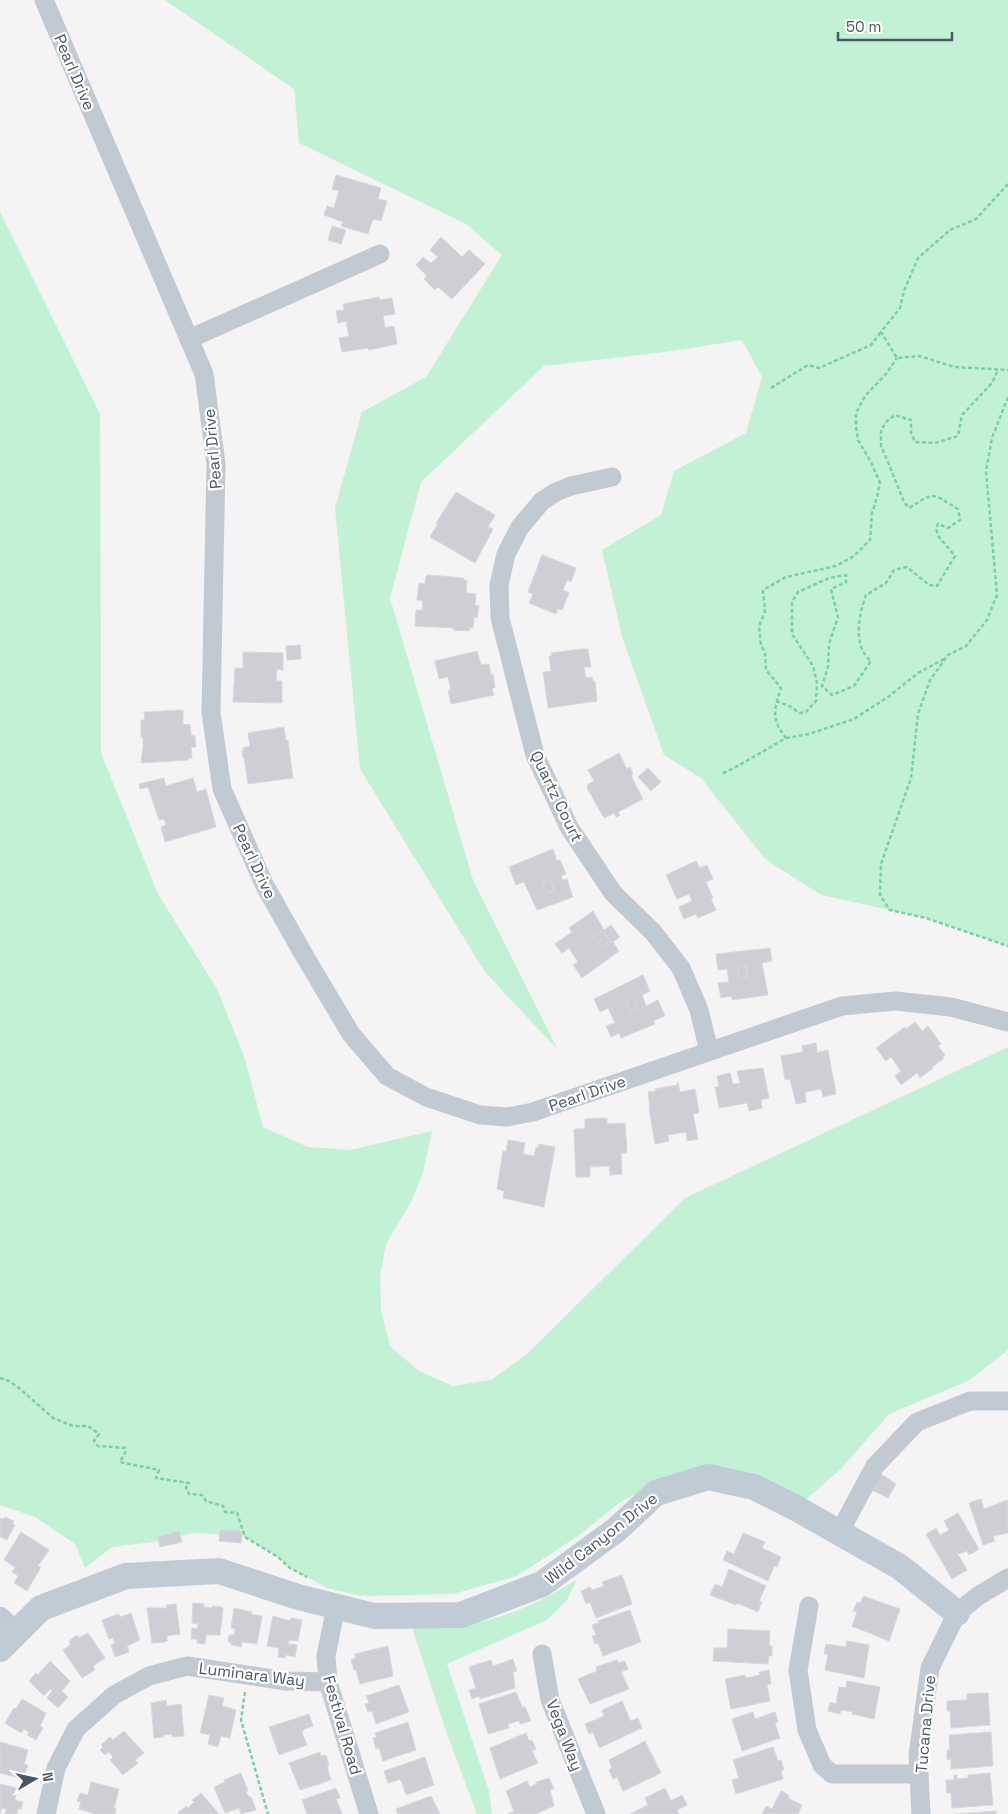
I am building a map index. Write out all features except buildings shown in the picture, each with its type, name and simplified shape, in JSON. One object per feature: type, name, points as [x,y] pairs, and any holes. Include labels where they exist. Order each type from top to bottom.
[{"type":"street","name":"Pearl Drive","points":[[44,0],[204,374],[216,464],[212,712],[222,789],[265,886],[304,955],[351,1034],[387,1076],[426,1097],[480,1115],[507,1116],[538,1110],[842,1006],[896,1002],[951,1007],[1008,1022]]},
{"type":"street","points":[[189,339],[380,254]]},
{"type":"street","name":"Quartz Court","points":[[612,477],[571,486],[556,492],[542,501],[520,527],[506,554],[499,584],[500,618],[535,755],[567,822],[613,893],[653,932],[681,968],[699,1010],[708,1051]]},
{"type":"street","points":[[839,1533],[875,1466],[917,1422],[970,1401],[1008,1401]]},
{"type":"street","name":"Wild Canyon Drive","points":[[6,1632],[41,1608],[126,1576],[219,1571],[298,1597],[374,1616],[461,1615],[542,1584],[616,1530],[656,1492],[708,1477],[754,1487],[839,1533],[900,1567],[957,1613]]},
{"type":"street","name":"Tucana Drive","points":[[921,1814],[918,1755],[930,1668],[957,1613],[978,1596],[1008,1578]]},
{"type":"street","name":"Festival Road","points":[[336,1606],[326,1656],[328,1682],[369,1814]]},
{"type":"street","points":[[810,1606],[798,1670],[807,1730],[822,1765],[832,1774],[919,1774]]},
{"type":"street","name":"Vega Way","points":[[542,1654],[550,1700],[596,1814]]},
{"type":"street","name":"Luminara Way","points":[[46,1814],[56,1768],[76,1729],[114,1695],[149,1676],[187,1666],[286,1681],[328,1682]]},
{"type":"path","points":[[771,388],[808,365],[819,368],[871,345],[900,308],[904,291],[918,258],[950,230],[976,219],[1008,184]]},
{"type":"path","points":[[881,332],[897,358]]},
{"type":"path","points":[[897,358],[920,356],[954,368],[1008,370]]},
{"type":"path","points":[[786,738],[776,726],[775,706],[780,688],[766,670],[765,653],[761,645],[759,626],[766,612],[764,590],[786,576],[836,566],[854,556],[870,540],[872,513],[880,483],[871,462],[858,440],[856,413],[865,396],[886,374],[897,358]]},
{"type":"path","points":[[776,701],[800,713],[806,712],[816,701],[817,683],[813,666],[792,634],[792,602],[798,592],[829,578],[846,575],[846,582],[831,589],[838,617],[829,644],[828,667],[822,686],[832,695],[854,686],[871,661],[866,657],[858,639],[862,607],[866,595],[886,583],[894,570],[907,567],[929,585],[937,586],[955,556],[938,537],[936,529],[938,524],[948,528],[960,520],[958,508],[936,496],[929,496],[909,508],[904,502],[881,446],[881,430],[887,421],[895,415],[911,420],[911,434],[915,442],[935,443],[958,436],[962,415],[992,383],[998,370]]},
{"type":"path","points":[[723,773],[786,738],[809,734],[854,719],[888,697],[918,673],[966,646],[987,620],[997,595],[986,471],[992,438],[1008,397]]},
{"type":"path","points":[[946,658],[930,680],[918,714],[910,778],[881,864],[880,895],[890,910],[926,918],[1008,946]]},
{"type":"path","points":[[0,1378],[9,1381],[19,1388],[53,1418],[73,1426],[88,1426],[100,1434],[94,1440],[98,1446],[125,1448],[126,1452],[120,1462],[159,1470],[156,1478],[189,1484],[186,1488],[189,1494],[202,1495],[206,1501],[223,1506],[225,1512],[237,1513],[245,1537],[278,1557],[290,1568],[312,1580]]},
{"type":"path","points":[[248,1675],[241,1720],[268,1814]]},
{"type":"green space","points":[[165,0],[1008,0],[1008,946],[926,918],[821,895],[765,859],[701,778],[664,755],[622,637],[602,550],[661,515],[674,471],[746,433],[762,377],[742,340],[665,352],[544,366],[421,482],[390,598],[473,880],[558,1050],[485,972],[360,769],[335,508],[362,412],[426,377],[502,255],[466,224],[299,143],[294,89]]},
{"type":"green space","points":[[0,212],[100,414],[101,753],[158,894],[217,989],[245,1059],[263,1127],[308,1147],[350,1150],[432,1131],[423,1173],[412,1200],[386,1244],[380,1277],[381,1310],[390,1346],[419,1371],[453,1386],[491,1380],[526,1355],[685,1198],[1008,1047],[1008,1350],[968,1381],[889,1414],[841,1469],[805,1500],[656,1483],[619,1503],[578,1536],[517,1576],[453,1594],[361,1596],[327,1588],[290,1568],[278,1557],[245,1537],[216,1534],[193,1533],[153,1542],[112,1547],[85,1568],[75,1544],[35,1517],[0,1505]]},
{"type":"green space","points":[[577,1579],[567,1600],[547,1620],[447,1664],[489,1791],[492,1814],[477,1814],[447,1734],[412,1628],[463,1624],[499,1617],[539,1601]]}]
